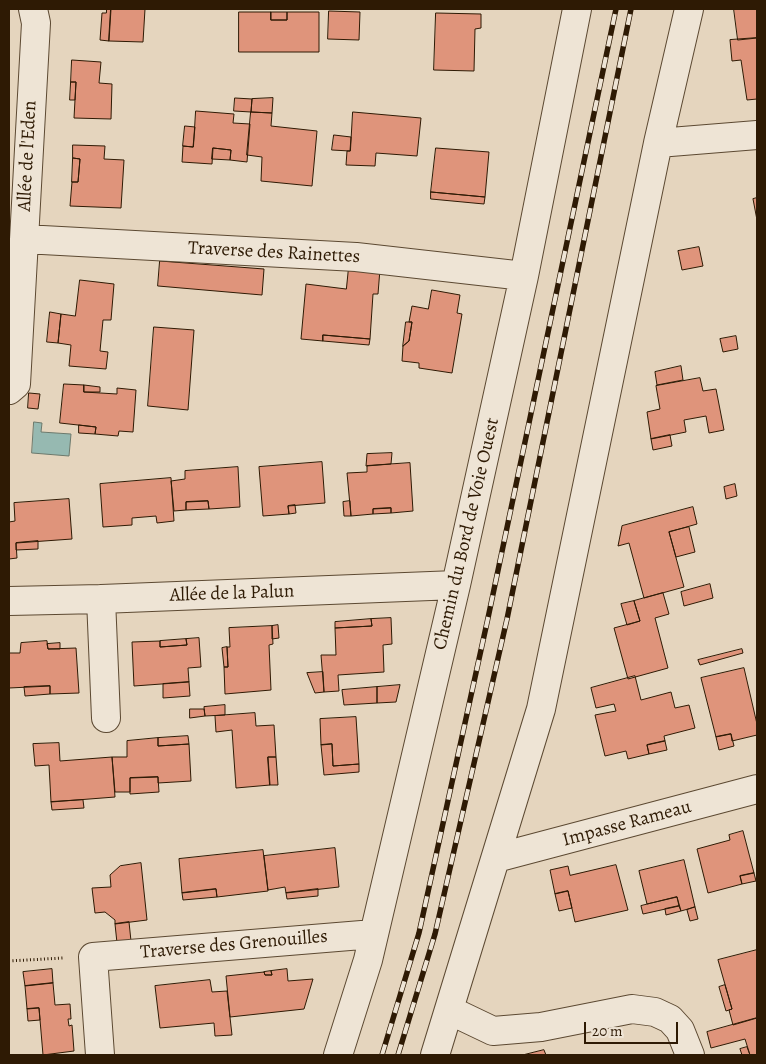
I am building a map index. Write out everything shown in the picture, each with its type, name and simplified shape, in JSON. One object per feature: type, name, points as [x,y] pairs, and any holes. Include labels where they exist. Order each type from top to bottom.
[{"type":"street","name":"Allée de l'Eden","points":[[9,390],[16,384],[36,23],[33,9]]},
{"type":"street","name":"Chemin du Bord de Voie Ouest","points":[[338,1055],[368,960],[456,585],[524,276],[577,9]]},
{"type":"street","points":[[435,1055],[541,709],[658,143],[689,9]]},
{"type":"street","points":[[658,143],[757,135]]},
{"type":"street","name":"Traverse des Rainettes","points":[[24,239],[356,257],[524,276]]},
{"type":"street","name":"Allée de la Palun","points":[[9,601],[456,585]]},
{"type":"street","points":[[101,599],[106,718]]},
{"type":"street","name":"Impasse Rameau","points":[[496,858],[757,789]]},
{"type":"street","name":"Traverse des Grenouilles","points":[[93,957],[374,934]]},
{"type":"street","points":[[93,957],[100,1055]]},
{"type":"street","points":[[449,1010],[493,1031],[541,1027],[632,1009],[655,1012],[670,1019],[680,1030],[690,1055]]},
{"type":"path","points":[[9,961],[93,957]]},
{"type":"water","points":[[34,422],[42,423],[41,432],[71,434],[69,456],[32,453]]},
{"type":"building","points":[[107,9],[111,9],[109,41],[100,40],[102,13],[106,13]]},
{"type":"building","points":[[111,9],[145,9],[143,42],[109,41]]},
{"type":"building","points":[[734,9],[757,9],[757,38],[738,40]]},
{"type":"building","points":[[329,11],[360,12],[359,40],[328,39]]},
{"type":"building","points":[[239,12],[271,12],[271,20],[287,20],[287,12],[319,12],[319,52],[239,52]]},
{"type":"building","points":[[271,12],[287,12],[287,20],[271,20]]},
{"type":"building","points":[[436,13],[481,14],[481,28],[475,29],[474,71],[434,70]]},
{"type":"building","points":[[757,38],[757,99],[747,100],[741,60],[732,61],[730,40]]},
{"type":"building","points":[[72,60],[101,62],[99,83],[112,84],[111,119],[74,118],[76,82],[71,82]]},
{"type":"building","points":[[71,82],[76,82],[75,100],[70,100]]},
{"type":"building","points":[[235,98],[252,99],[251,112],[234,111]]},
{"type":"building","points":[[273,98],[272,113],[251,112],[252,99]]},
{"type":"building","points":[[196,111],[234,114],[233,123],[250,124],[247,162],[230,160],[231,150],[213,148],[212,164],[182,162],[183,146],[193,147]]},
{"type":"building","points":[[251,112],[272,113],[271,126],[317,131],[312,186],[261,181],[262,157],[247,155]]},
{"type":"building","points":[[353,112],[421,118],[417,156],[376,153],[375,166],[346,165],[347,151],[350,151]]},
{"type":"building","points":[[185,126],[195,127],[193,147],[183,146]]},
{"type":"building","points":[[334,135],[351,137],[350,151],[332,150]]},
{"type":"building","points":[[73,145],[105,146],[104,159],[124,160],[121,208],[70,206],[72,182],[78,182],[80,159],[73,158]]},
{"type":"building","points":[[213,148],[231,150],[230,160],[212,159]]},
{"type":"building","points":[[436,148],[489,152],[485,197],[431,192]]},
{"type":"building","points":[[73,158],[80,159],[78,182],[72,182]]},
{"type":"building","points":[[431,192],[485,197],[484,204],[431,199]]},
{"type":"building","points":[[757,198],[757,220],[753,199]]},
{"type":"building","points":[[699,247],[703,266],[682,270],[678,251]]},
{"type":"building","points":[[160,261],[264,269],[262,295],[158,286]]},
{"type":"building","points":[[349,267],[380,269],[378,294],[373,294],[370,339],[323,335],[323,341],[301,339],[306,284],[346,289]]},
{"type":"building","points":[[80,280],[114,284],[111,320],[103,320],[100,351],[108,352],[106,369],[69,366],[71,345],[58,343],[61,314],[75,316]]},
{"type":"building","points":[[432,290],[460,295],[457,313],[462,314],[452,373],[419,368],[419,363],[402,361],[403,346],[409,341],[412,322],[409,322],[412,306],[428,309]]},
{"type":"building","points":[[50,312],[61,314],[58,343],[47,342]]},
{"type":"building","points":[[406,322],[412,322],[409,341],[403,346]]},
{"type":"building","points":[[154,327],[194,330],[188,410],[148,406]]},
{"type":"building","points":[[323,335],[370,339],[369,345],[323,341]]},
{"type":"building","points":[[736,336],[738,349],[723,352],[720,339]]},
{"type":"building","points":[[681,366],[683,380],[657,385],[655,372]]},
{"type":"building","points":[[700,378],[703,391],[716,389],[724,430],[709,433],[706,416],[684,420],[686,432],[651,439],[647,412],[660,409],[656,386]]},
{"type":"building","points":[[64,384],[84,385],[84,392],[117,394],[117,388],[136,390],[133,432],[119,431],[118,436],[95,434],[96,427],[60,423]]},
{"type":"building","points":[[84,385],[100,387],[100,392],[84,392]]},
{"type":"building","points":[[29,393],[40,394],[38,409],[28,408]]},
{"type":"building","points":[[79,425],[96,427],[95,434],[79,433]]},
{"type":"building","points":[[670,435],[672,446],[653,450],[651,439]]},
{"type":"building","points":[[392,453],[391,464],[366,466],[367,454]]},
{"type":"building","points":[[322,462],[325,503],[288,506],[289,514],[263,516],[259,467]]},
{"type":"building","points":[[410,463],[413,511],[391,513],[391,508],[373,509],[373,514],[351,516],[347,473],[367,472],[367,466]]},
{"type":"building","points":[[238,467],[240,507],[209,509],[208,501],[186,502],[186,510],[174,511],[171,481],[185,479],[185,471]]},
{"type":"building","points":[[171,478],[174,521],[157,523],[156,516],[132,518],[132,525],[103,527],[100,484]]},
{"type":"building","points":[[735,484],[737,496],[726,499],[724,487]]},
{"type":"building","points":[[69,499],[72,539],[16,543],[17,558],[9,559],[9,522],[15,521],[14,503]]},
{"type":"building","points":[[208,501],[209,509],[186,510],[186,502]]},
{"type":"building","points":[[350,501],[351,516],[344,516],[343,502]]},
{"type":"building","points":[[295,505],[296,513],[289,514],[288,506]]},
{"type":"building","points":[[693,507],[697,524],[669,532],[684,587],[644,598],[629,543],[618,546],[622,526]]},
{"type":"building","points":[[391,508],[391,513],[373,514],[373,509]]},
{"type":"building","points":[[689,527],[695,552],[676,557],[669,532]]},
{"type":"building","points":[[38,541],[38,549],[16,550],[16,543]]},
{"type":"building","points":[[710,584],[713,598],[684,606],[681,592]]},
{"type":"building","points":[[663,593],[669,614],[655,618],[668,668],[628,679],[614,628],[640,621],[634,601]]},
{"type":"building","points":[[634,601],[640,621],[627,625],[621,604]]},
{"type":"building","points":[[391,618],[392,644],[383,645],[384,672],[338,675],[339,691],[324,692],[321,655],[336,655],[335,628],[372,626],[371,619]]},
{"type":"building","points":[[371,619],[372,626],[335,628],[335,622]]},
{"type":"building","points":[[278,625],[279,638],[272,639],[272,626]]},
{"type":"building","points":[[272,626],[273,644],[269,645],[271,690],[225,694],[224,667],[228,667],[227,647],[230,647],[229,628]]},
{"type":"building","points":[[199,638],[201,667],[188,668],[189,682],[134,686],[132,642],[160,641],[160,647],[187,645],[186,639]]},
{"type":"building","points":[[186,639],[187,645],[160,647],[160,641]]},
{"type":"building","points":[[47,641],[48,649],[76,648],[79,693],[50,694],[50,686],[9,688],[9,653],[20,653],[21,643]]},
{"type":"building","points":[[60,643],[60,649],[48,649],[47,644]]},
{"type":"building","points":[[227,647],[228,667],[224,667],[222,648]]},
{"type":"building","points":[[742,649],[743,653],[700,665],[698,660]]},
{"type":"building","points":[[744,668],[757,724],[757,735],[732,741],[731,734],[716,737],[701,678]]},
{"type":"building","points":[[323,672],[324,692],[315,693],[307,673]]},
{"type":"building","points":[[635,676],[641,700],[671,692],[675,708],[689,705],[695,728],[664,736],[665,741],[647,745],[649,754],[628,759],[626,751],[605,756],[595,715],[616,711],[614,704],[596,708],[591,688]]},
{"type":"building","points":[[189,682],[190,696],[163,698],[163,684]]},
{"type":"building","points":[[400,685],[396,702],[377,703],[377,687]]},
{"type":"building","points":[[50,686],[50,694],[25,696],[24,687]]},
{"type":"building","points":[[377,687],[377,703],[344,705],[342,690]]},
{"type":"building","points":[[225,705],[225,715],[205,716],[204,707]]},
{"type":"building","points":[[190,709],[204,709],[205,716],[190,718]]},
{"type":"building","points":[[255,713],[256,726],[274,725],[276,757],[268,757],[270,785],[236,788],[232,730],[216,732],[215,716]]},
{"type":"building","points":[[356,717],[359,764],[333,766],[332,744],[321,745],[320,719]]},
{"type":"building","points":[[731,734],[734,746],[719,750],[716,737]]},
{"type":"building","points":[[188,736],[189,744],[158,746],[158,738]]},
{"type":"building","points":[[158,738],[158,746],[189,744],[191,781],[158,783],[158,777],[130,778],[130,792],[115,792],[112,757],[127,757],[127,741]]},
{"type":"building","points":[[665,741],[667,750],[649,754],[647,745]]},
{"type":"building","points":[[59,743],[60,761],[112,757],[115,797],[51,802],[49,765],[35,766],[33,744]]},
{"type":"building","points":[[332,744],[333,766],[359,764],[359,772],[324,775],[321,745]]},
{"type":"building","points":[[268,757],[276,757],[278,785],[270,785]]},
{"type":"building","points":[[158,777],[159,792],[130,794],[130,778]]},
{"type":"building","points":[[83,800],[84,808],[52,810],[51,802]]},
{"type":"building","points":[[743,831],[754,873],[740,876],[742,884],[708,893],[697,849],[730,840],[729,835]]},
{"type":"building","points":[[335,848],[339,887],[286,893],[285,887],[268,890],[264,856]]},
{"type":"building","points":[[263,850],[268,891],[217,897],[216,889],[182,893],[179,859]]},
{"type":"building","points":[[684,860],[695,907],[681,911],[677,897],[647,904],[639,871]]},
{"type":"building","points":[[141,863],[147,920],[115,924],[115,920],[105,912],[95,913],[92,888],[111,887],[110,875],[120,866]]},
{"type":"building","points":[[616,865],[628,910],[575,922],[568,891],[555,894],[550,870],[568,866],[570,875]]},
{"type":"building","points":[[754,873],[756,881],[742,884],[740,876]]},
{"type":"building","points":[[216,889],[217,897],[183,900],[182,893]]},
{"type":"building","points":[[318,889],[318,896],[287,899],[286,893]]},
{"type":"building","points":[[568,891],[572,908],[559,911],[555,894]]},
{"type":"building","points":[[677,897],[679,906],[643,914],[641,906]]},
{"type":"building","points":[[679,906],[681,911],[666,915],[665,909]]},
{"type":"building","points":[[695,907],[698,919],[690,921],[687,910]]},
{"type":"building","points":[[129,922],[131,941],[117,943],[115,924]]},
{"type":"building","points":[[757,950],[757,1018],[733,1025],[729,1010],[732,1009],[718,960]]},
{"type":"building","points":[[52,969],[53,983],[25,986],[23,972]]},
{"type":"building","points":[[287,969],[288,981],[313,979],[304,1009],[230,1017],[226,976],[264,972],[265,975],[272,975],[271,971]]},
{"type":"building","points":[[271,971],[272,975],[265,975],[264,972]]},
{"type":"building","points":[[210,980],[212,992],[227,991],[232,1035],[215,1036],[214,1023],[160,1028],[155,986]]},
{"type":"building","points":[[53,983],[55,1005],[70,1004],[71,1019],[68,1019],[69,1026],[72,1025],[74,1051],[43,1055],[39,1008],[27,1009],[25,986]]},
{"type":"building","points":[[725,985],[732,1009],[726,1011],[719,987]]},
{"type":"building","points":[[39,1008],[40,1020],[28,1021],[27,1009]]},
{"type":"building","points":[[757,1018],[757,1055],[750,1055],[745,1039],[711,1048],[707,1032]]},
{"type":"building","points":[[747,1047],[750,1055],[742,1055],[740,1049]]},
{"type":"building","points":[[544,1050],[546,1055],[523,1055]]},
{"type":"railway","points":[[382,1055],[419,933],[488,618],[616,9]]},
{"type":"railway","points":[[398,1055],[435,934],[507,619],[631,9]]}]
